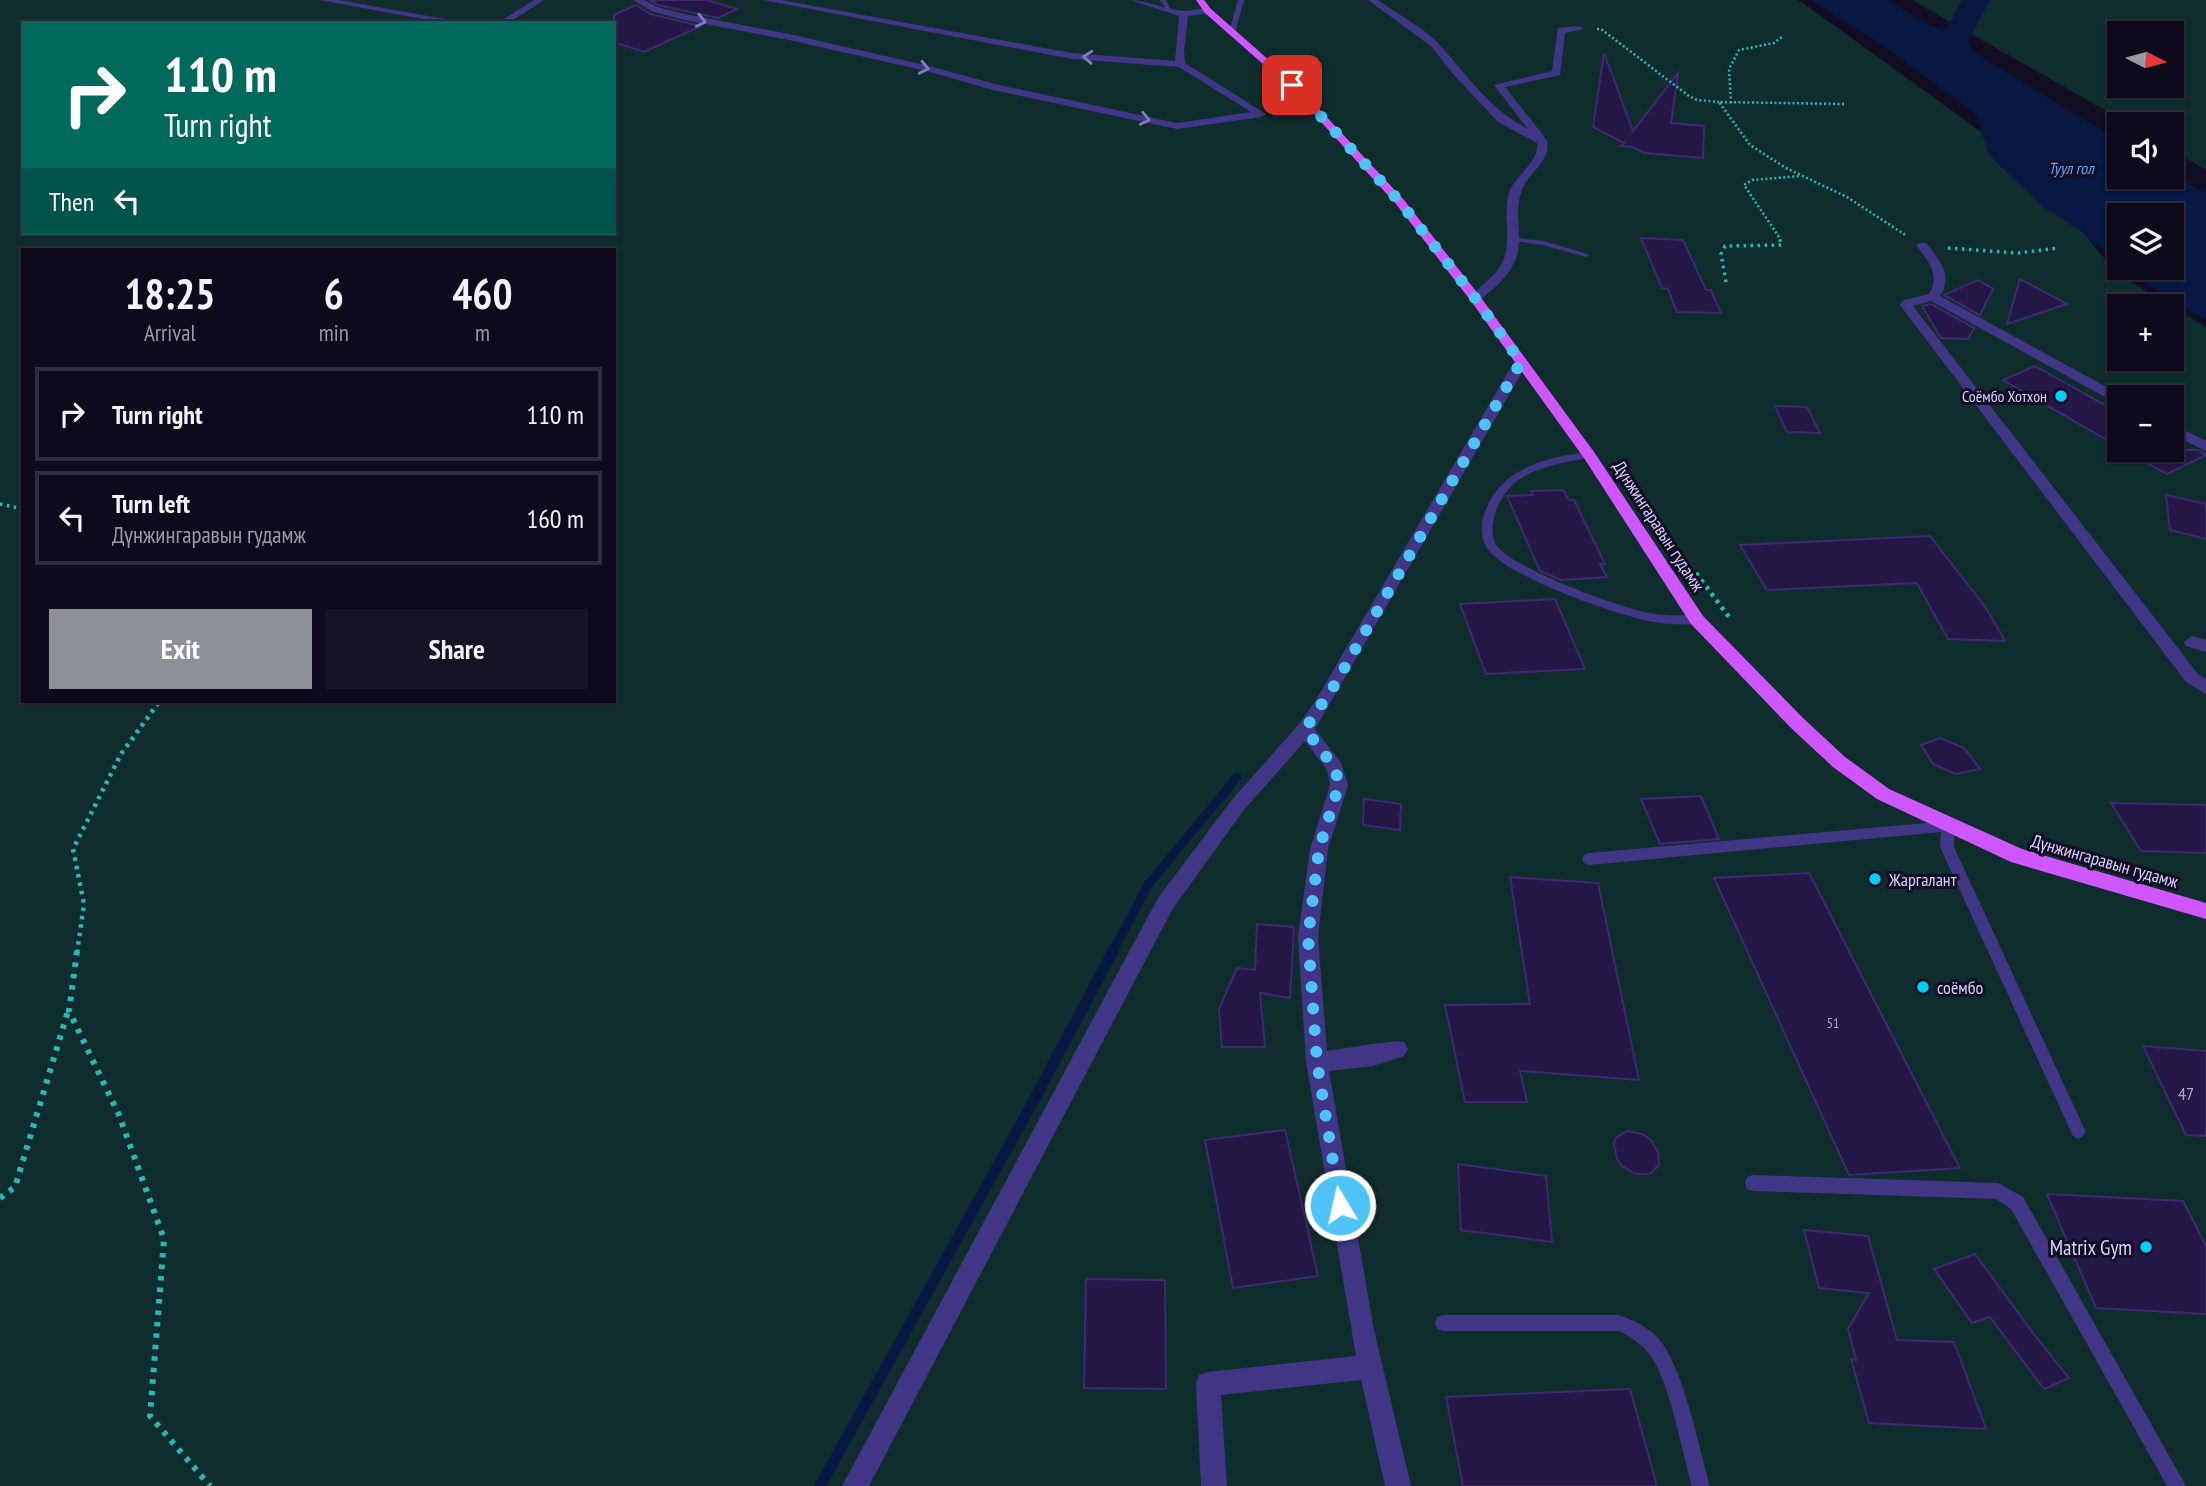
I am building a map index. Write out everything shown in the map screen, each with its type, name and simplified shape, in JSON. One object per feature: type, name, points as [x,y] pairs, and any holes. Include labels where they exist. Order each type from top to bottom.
[{"type":"main road","name":"Дүнжингаравын гудамж","points":[[1204,6],[1292,85],[1391,192],[1475,298],[1589,455],[1697,620],[1797,723],[1839,762],[1883,794],[1948,827],[2018,856],[2206,911]]},
{"type":"street","points":[[323,0],[451,21]]},
{"type":"street","points":[[504,21],[540,0]]},
{"type":"street","points":[[637,0],[654,9],[685,17],[789,37],[929,69],[993,87],[1177,126],[1261,114],[1181,64],[1072,56],[767,0]]},
{"type":"street","points":[[1135,0],[1165,4],[1183,14],[1185,21],[1178,55],[1181,64]]},
{"type":"street","points":[[1372,0],[1434,44],[1456,72],[1502,120],[1542,141]]},
{"type":"street","points":[[1183,14],[1204,6]]},
{"type":"street","points":[[1475,298],[1503,272],[1510,260],[1514,192],[1530,167],[1542,156],[1544,149],[1542,141],[1499,85],[1557,73],[1561,30],[1579,29]]},
{"type":"street","points":[[1922,246],[1936,264],[1942,278],[1941,288],[1933,297],[1906,305],[1942,356],[2192,678],[2206,688]]},
{"type":"street","points":[[1933,297],[2107,392]]},
{"type":"street","points":[[855,1486],[1165,904],[1237,806],[1305,729],[1334,686],[1521,362]]},
{"type":"street","points":[[2184,435],[2206,447]]},
{"type":"street","points":[[1305,729],[1335,768],[1339,785],[1319,849],[1310,906],[1308,937],[1317,1062],[1344,1228],[1398,1486]]},
{"type":"street","points":[[1317,1062],[1373,1056],[1397,1049]]},
{"type":"street","points":[[1214,1486],[1208,1384],[1371,1367]]},
{"type":"lane","points":[[1232,33],[1241,0]]},
{"type":"lane","points":[[1513,239],[1544,243],[1586,255]]},
{"type":"lane","points":[[1589,455],[1558,458],[1524,470],[1502,489],[1487,514],[1487,534],[1493,551],[1528,575],[1598,601],[1648,617],[1697,620]]},
{"type":"lane","points":[[1589,859],[1948,827],[1947,847],[2078,1131]]},
{"type":"lane","points":[[1753,1183],[1998,1191],[2017,1203],[2177,1486]]},
{"type":"lane","points":[[1443,1324],[1619,1323],[1631,1327],[1643,1335],[1662,1360],[1702,1486]]},
{"type":"path","points":[[1579,29],[1601,29],[1612,40],[1697,100],[1844,104]]},
{"type":"path","points":[[1731,103],[1729,69],[1739,50],[1774,43],[1783,36]]},
{"type":"path","points":[[1719,102],[1749,145],[1801,175],[1847,197],[1922,246],[2018,253],[2059,248]]},
{"type":"path","points":[[1726,282],[1721,254],[1724,246],[1782,245],[1782,241],[1744,185],[1752,180],[1801,175]]},
{"type":"path","points":[[0,504],[21,509]]},
{"type":"path","points":[[1690,565],[1731,620]]},
{"type":"path","points":[[0,1198],[15,1187],[69,1010],[84,905],[74,849],[121,754],[158,703]]},
{"type":"path","points":[[69,1010],[119,1115],[164,1239],[150,1416],[210,1486]]},
{"type":"green space","points":[[0,0],[1797,0],[2030,167],[2107,262],[2107,280],[2127,280],[2151,294],[2107,294],[2107,371],[2184,371],[2184,314],[2206,327],[2206,1486],[0,1486]]},
{"type":"green space","points":[[1912,0],[2206,0],[2206,170],[2184,157],[2184,112],[2108,112]]},
{"type":"water","name":"Туул гол","points":[[1810,0],[1888,0],[1928,25],[1947,31],[1968,43],[1973,52],[2107,134],[2107,189],[2184,189],[2184,180],[2206,194],[2206,320],[2184,307],[2184,294],[2162,294],[2142,280],[2184,280],[2184,203],[2107,203],[2107,254],[2080,230],[2043,207],[1989,155],[1976,114],[1881,44]]},
{"type":"building","points":[[650,0],[706,0],[737,9],[718,18],[658,5]]},
{"type":"building","points":[[636,5],[650,14],[701,26],[644,52],[616,43],[614,15]]},
{"type":"building","points":[[1604,53],[1633,131],[1678,73],[1671,123],[1704,126],[1703,158],[1645,153],[1632,147],[1621,146],[1624,143],[1593,127]]},
{"type":"building","points":[[1641,238],[1683,240],[1706,290],[1711,290],[1721,313],[1677,312],[1668,289],[1662,288]]},
{"type":"building","points":[[2020,279],[2067,304],[2007,324]]},
{"type":"building","points":[[1978,280],[1993,289],[1980,315],[1944,295]]},
{"type":"building","points":[[1931,304],[1974,328],[1968,339],[1941,338],[1922,306]]},
{"type":"building","name":"Соёмбо Хотхон","points":[[2035,366],[2107,406],[2107,440],[2003,380]]},
{"type":"building","points":[[1775,406],[1807,407],[1820,433],[1787,432]]},
{"type":"building","points":[[2184,450],[2198,450],[2206,455],[2167,474],[2146,462],[2184,462]]},
{"type":"building","points":[[1563,490],[1569,500],[1574,500],[1605,564],[1600,564],[1607,577],[1561,580],[1540,571],[1507,496],[1533,495],[1531,491]]},
{"type":"building","points":[[2166,495],[2206,504],[2206,539],[2170,530]]},
{"type":"building","points":[[1930,536],[1986,608],[2005,641],[1948,639],[1917,583],[1767,590],[1740,545]]},
{"type":"building","points":[[1555,599],[1585,669],[1486,674],[1460,604]]},
{"type":"building","points":[[1940,738],[1964,748],[1980,769],[1956,774],[1933,764],[1921,745]]},
{"type":"building","points":[[1701,796],[1719,839],[1660,844],[1641,799]]},
{"type":"building","points":[[1364,799],[1401,804],[1400,830],[1363,825]]},
{"type":"building","points":[[2111,803],[2206,805],[2206,853],[2141,851]]},
{"type":"building","points":[[1809,873],[1960,1168],[1849,1175],[1714,878]]},
{"type":"building","points":[[1510,877],[1598,883],[1639,1080],[1520,1071],[1527,1102],[1465,1102],[1445,1005],[1530,1004]]},
{"type":"building","points":[[1257,924],[1294,927],[1290,998],[1260,993],[1265,1047],[1222,1047],[1219,1009],[1237,968],[1255,970]]},
{"type":"building","points":[[2143,1046],[2206,1051],[2206,1136],[2186,1135]]},
{"type":"building","points":[[1285,1130],[1318,1276],[1233,1288],[1205,1140]]},
{"type":"building","points":[[1627,1131],[1650,1139],[1658,1152],[1659,1165],[1650,1174],[1636,1174],[1622,1166],[1617,1159],[1614,1144],[1616,1138]]},
{"type":"building","points":[[1458,1164],[1546,1176],[1552,1242],[1461,1230]]},
{"type":"building","points":[[2047,1194],[2183,1201],[2206,1246],[2206,1314],[2096,1308]]},
{"type":"building","points":[[1804,1230],[1868,1236],[1897,1340],[1954,1342],[1986,1429],[1869,1423],[1851,1359],[1856,1360],[1848,1329],[1869,1293],[1819,1288]]},
{"type":"building","points":[[1975,1254],[2069,1378],[2044,1389],[1990,1317],[1972,1323],[1934,1269]]},
{"type":"building","points":[[1086,1279],[1165,1280],[1166,1389],[1084,1388]]},
{"type":"building","points":[[1630,1389],[1657,1486],[1463,1486],[1446,1397]]},
{"type":"waterway","name":"Туул гол","points":[[1950,51],[1976,0]]},
{"type":"waterway","points":[[1112,953],[1148,885],[1237,777]]},
{"type":"waterway","points":[[820,1486],[1033,1102],[1113,951]]},
{"type":"place","name":"Соёмбо Хотхон","points":[[2061,396]]},
{"type":"place","name":"Жаргалант","points":[[1875,879]]},
{"type":"place","name":"соёмбо","points":[[1923,987]]},
{"type":"place","name":"Matrix Gym","points":[[2146,1247]]},
{"type":"route","points":[[1292,85],[1400,202],[1521,362],[1334,686],[1305,729],[1335,768],[1339,785],[1319,849],[1311,895],[1308,937],[1317,1062],[1340,1205]]}]
